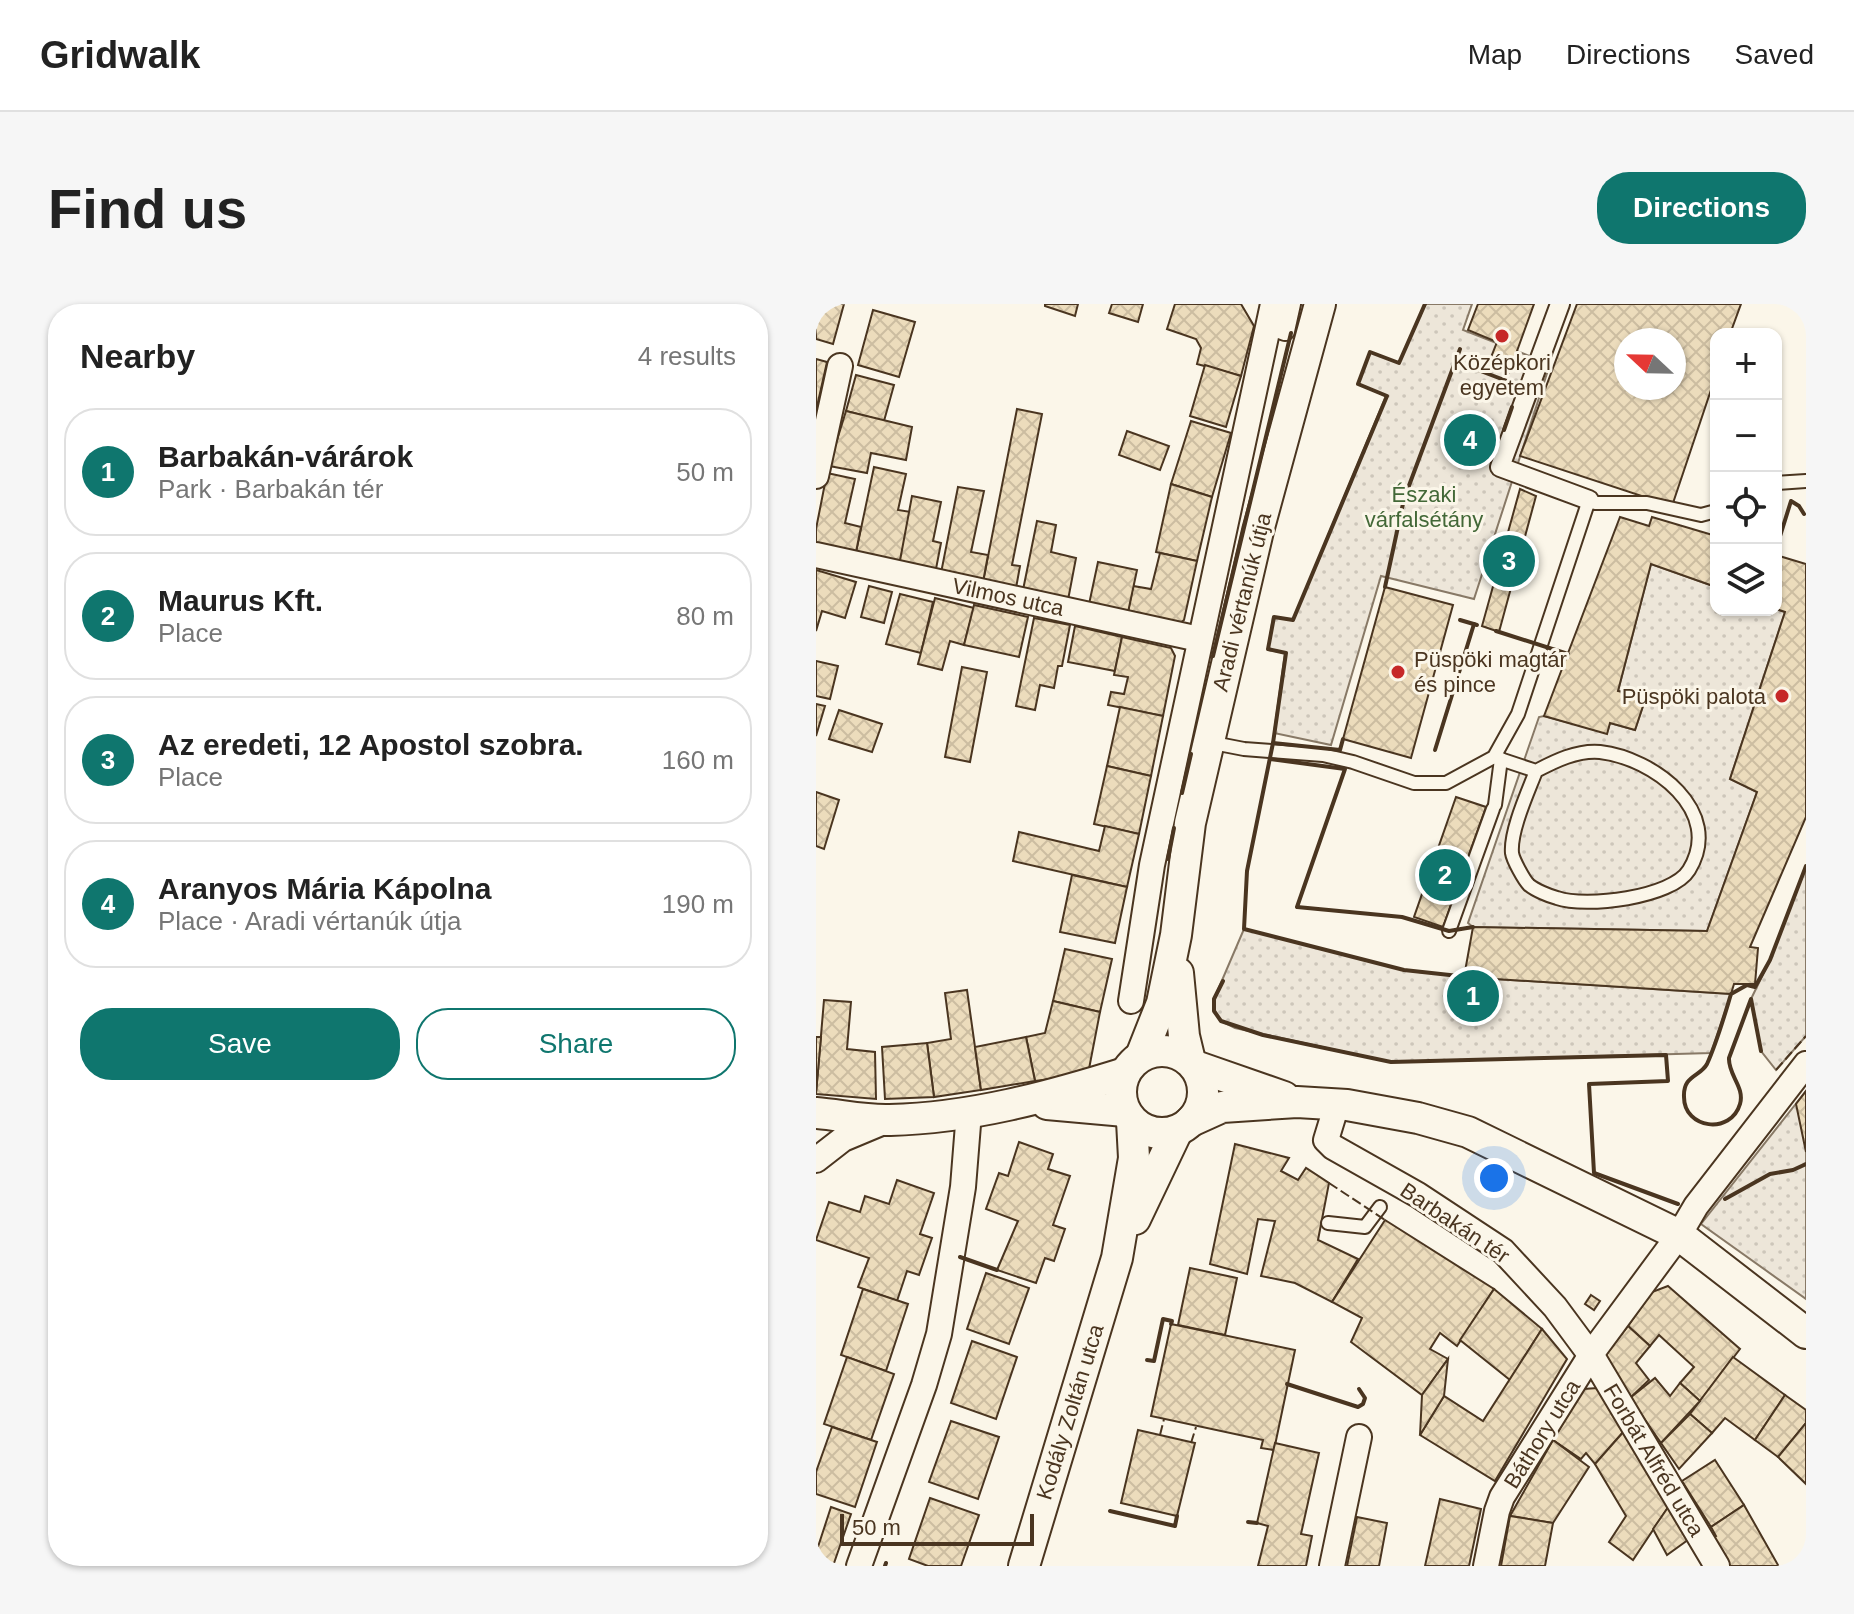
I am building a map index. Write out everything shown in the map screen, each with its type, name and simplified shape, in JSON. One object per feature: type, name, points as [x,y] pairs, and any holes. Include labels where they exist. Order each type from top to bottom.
[{"type":"street","name":"Aradi vértanúk útja","points":[[1133,1064],[1162,1003],[1176,935],[1190,823],[1208,742],[1258,531],[1320,304]]},
{"type":"street","points":[[1560,304],[1500,467],[1589,500]]},
{"type":"street","name":"Aradi vértanúk útja","points":[[1131,1001],[1152,865],[1199,639],[1275,309]]},
{"type":"street","points":[[816,476],[840,366]]},
{"type":"street","name":"Vilmos utca","points":[[816,555],[1199,639]]},
{"type":"street","points":[[1152,865],[1179,903]]},
{"type":"street","name":"Aradi vértanúk útja","points":[[1176,935],[1184,1036],[1192,1064]]},
{"type":"street","points":[[816,1113],[888,1120],[1025,1103],[1133,1064],[1153,1051],[1179,1054],[1192,1064],[1297,1102]]},
{"type":"street","points":[[1129,1116],[1121,1099],[1121,1085],[1133,1064]]},
{"type":"street","points":[[1184,1126],[1199,1112],[1203,1088],[1192,1064]]},
{"type":"street","name":"Báthory utca","points":[[1486,1566],[1502,1497],[1590,1355],[1679,1235],[1696,1206],[1806,1064]]},
{"type":"street","points":[[1025,1103],[1092,1106],[1129,1116],[1153,1133],[1184,1126],[1222,1107],[1297,1102],[1337,1104],[1418,1118],[1468,1132],[1679,1235],[1806,1333]]},
{"type":"street","name":"Barbakán tér","points":[[1337,1104],[1326,1140],[1333,1147],[1418,1195],[1503,1251],[1555,1307],[1590,1355]]},
{"type":"street","points":[[859,1566],[924,1385],[939,1334],[963,1187],[969,1112]]},
{"type":"street","name":"Kodály Zoltán utca","points":[[1024,1566],[1117,1258],[1134,1158],[1129,1116]]},
{"type":"street","points":[[816,1160],[843,1139],[888,1120]]},
{"type":"street","name":"Kodály Zoltán utca","points":[[1117,1258],[1184,1126]]},
{"type":"street","name":"Forbát Alfréd utca","points":[[1590,1355],[1717,1566]]},
{"type":"street","points":[[1332,1566],[1359,1437]]},
{"type":"lane","points":[[1782,483],[1806,481]]},
{"type":"lane","points":[[1449,931],[1494,807],[1497,758],[1518,714],[1589,500],[1595,503],[1647,503],[1701,515],[1710,513]]},
{"type":"lane","points":[[1208,742],[1244,749],[1323,755],[1414,783],[1446,783],[1497,758],[1536,771],[1564,757],[1597,751],[1626,758],[1657,774],[1680,793],[1696,815],[1701,834],[1688,873],[1663,889],[1628,898],[1594,901],[1559,899],[1528,885],[1512,853],[1518,819],[1536,771]]},
{"type":"lane","points":[[1328,1223],[1365,1227],[1380,1207]]},
{"type":"green space","name":"Északi várfalsétány","points":[[1425,304],[1472,304],[1463,330],[1550,364],[1474,599],[1381,576],[1331,745],[1274,733],[1285,653],[1268,650],[1273,617],[1293,620],[1386,396],[1358,384],[1370,352],[1399,363]]},
{"type":"green space","points":[[1651,564],[1710,585],[1710,616],[1782,616],[1782,611],[1785,612],[1730,779],[1757,792],[1707,931],[1473,927],[1468,923],[1539,717],[1607,733],[1610,723],[1635,730],[1646,697],[1618,691]]},
{"type":"green space","points":[[1806,866],[1806,1036],[1776,1070],[1761,1051],[1751,999],[1770,960]]},
{"type":"green space","points":[[1244,929],[1404,970],[1464,977],[1731,994],[1711,1053],[1391,1062],[1235,1028],[1221,1021],[1214,1011],[1214,999]]},
{"type":"green space","points":[[1806,1091],[1806,1299],[1701,1224]]},
{"type":"building","points":[[816,304],[844,304],[833,344],[816,339]]},
{"type":"building","points":[[1045,304],[1078,304],[1075,316]]},
{"type":"building","points":[[1112,304],[1143,304],[1138,322],[1109,313]]},
{"type":"building","points":[[1175,304],[1241,304],[1254,326],[1241,376],[1197,364],[1201,348],[1196,339],[1167,329]]},
{"type":"building","name":"Középkori egyetem","points":[[1478,304],[1534,304],[1509,373],[1488,365],[1497,342],[1468,330]]},
{"type":"building","points":[[1577,304],[1741,304],[1732,328],[1710,328],[1710,393],[1672,506],[1520,456]]},
{"type":"building","points":[[873,310],[915,322],[899,377],[858,365]]},
{"type":"building","points":[[816,359],[827,362],[816,411]]},
{"type":"building","points":[[1205,365],[1241,376],[1226,427],[1190,416]]},
{"type":"building","points":[[856,375],[894,385],[884,421],[846,411]]},
{"type":"building","points":[[1017,409],[1042,414],[1012,565],[1020,566],[1016,588],[983,582]]},
{"type":"building","points":[[846,411],[912,427],[906,460],[871,453],[867,473],[829,466]]},
{"type":"building","points":[[1191,421],[1231,433],[1212,497],[1171,484]]},
{"type":"building","points":[[1127,431],[1169,446],[1160,470],[1119,455]]},
{"type":"building","points":[[874,467],[906,474],[898,510],[911,512],[899,566],[855,557]]},
{"type":"building","points":[[827,473],[855,479],[845,523],[861,527],[855,557],[816,548],[816,529]]},
{"type":"building","points":[[1171,484],[1212,497],[1197,561],[1156,552]]},
{"type":"building","points":[[958,487],[984,491],[971,552],[988,555],[983,582],[941,573]]},
{"type":"building","points":[[1520,489],[1536,496],[1499,632],[1482,626]]},
{"type":"building","points":[[912,496],[941,502],[933,541],[941,543],[935,574],[899,566]]},
{"type":"building","name":"Püspöki palota","points":[[1620,517],[1649,526],[1652,517],[1710,534],[1710,585],[1651,564],[1618,691],[1646,697],[1635,730],[1610,723],[1607,734],[1544,716]]},
{"type":"building","points":[[1037,521],[1056,525],[1051,552],[1076,558],[1068,600],[1023,590]]},
{"type":"building","points":[[1160,553],[1197,561],[1184,620],[1175,627],[1127,617],[1133,586],[1151,589]]},
{"type":"building","name":"Püspöki palota","points":[[1782,557],[1806,564],[1806,817],[1750,947],[1758,948],[1755,984],[1734,984],[1731,994],[1464,977],[1473,927],[1707,931],[1757,792],[1730,779],[1785,612],[1782,611]]},
{"type":"building","points":[[1098,562],[1137,570],[1127,617],[1088,609]]},
{"type":"building","points":[[816,570],[856,582],[845,618],[822,611],[816,631]]},
{"type":"building","points":[[869,586],[892,592],[884,623],[861,617]]},
{"type":"building","name":"Püspöki magtár és pince","points":[[1385,587],[1453,605],[1411,758],[1343,739]]},
{"type":"building","points":[[900,594],[933,602],[921,653],[886,644]]},
{"type":"building","points":[[935,598],[974,608],[964,645],[950,641],[942,670],[918,664]]},
{"type":"building","points":[[974,605],[1028,617],[1019,657],[964,645]]},
{"type":"building","points":[[1034,618],[1070,625],[1054,688],[1040,685],[1035,710],[1016,706]]},
{"type":"building","points":[[1075,626],[1122,637],[1115,671],[1068,662]]},
{"type":"building","points":[[1122,637],[1171,648],[1175,656],[1163,716],[1108,705],[1111,692],[1124,694],[1128,677],[1114,675]]},
{"type":"building","points":[[816,661],[838,666],[830,699],[816,696]]},
{"type":"building","points":[[962,667],[987,672],[970,762],[945,757]]},
{"type":"building","points":[[816,704],[825,706],[816,736]]},
{"type":"building","points":[[1120,707],[1163,716],[1151,776],[1107,766]]},
{"type":"building","points":[[839,710],[882,724],[872,752],[829,739]]},
{"type":"building","points":[[1107,766],[1151,776],[1139,834],[1094,824]]},
{"type":"building","points":[[816,792],[839,800],[824,849],[816,846]]},
{"type":"building","points":[[1456,797],[1486,807],[1443,927],[1414,917]]},
{"type":"building","points":[[1105,826],[1139,834],[1127,887],[1013,861],[1019,832],[1099,851]]},
{"type":"building","points":[[1072,875],[1127,887],[1115,943],[1060,932]]},
{"type":"building","points":[[1065,949],[1112,959],[1100,1012],[1053,1001]]},
{"type":"building","points":[[967,990],[981,1090],[934,1097],[927,1043],[951,1039],[945,993]]},
{"type":"building","points":[[824,1000],[851,1002],[847,1049],[875,1052],[876,1099],[816,1094]]},
{"type":"building","points":[[1053,1001],[1100,1012],[1088,1074],[1035,1081],[1026,1037],[1045,1033]]},
{"type":"building","points":[[816,1037],[821,1037],[816,1093]]},
{"type":"building","points":[[1026,1037],[1035,1081],[981,1090],[975,1047]]},
{"type":"building","points":[[927,1043],[934,1097],[885,1099],[882,1047]]},
{"type":"building","points":[[1806,1091],[1806,1152],[1796,1104]]},
{"type":"building","points":[[1019,1142],[1053,1154],[1048,1169],[1070,1176],[1053,1225],[1065,1229],[1054,1261],[1045,1258],[1036,1283],[997,1270],[1018,1221],[986,1209],[999,1173],[1008,1176]]},
{"type":"building","points":[[1235,1144],[1289,1158],[1281,1171],[1298,1180],[1306,1168],[1329,1183],[1318,1240],[1358,1259],[1332,1302],[1295,1283],[1261,1276],[1275,1221],[1258,1219],[1247,1274],[1210,1264]]},
{"type":"building","points":[[897,1180],[934,1193],[920,1234],[932,1238],[919,1275],[907,1271],[897,1301],[858,1287],[869,1258],[816,1240],[829,1202],[860,1212],[865,1196],[889,1204]]},
{"type":"building","points":[[1385,1220],[1494,1289],[1457,1346],[1440,1333],[1430,1349],[1448,1359],[1422,1395],[1351,1342],[1362,1318],[1332,1302]]},
{"type":"building","points":[[1190,1268],[1237,1278],[1225,1335],[1178,1325]]},
{"type":"building","points":[[986,1273],[1029,1288],[1009,1344],[967,1329]]},
{"type":"building","points":[[1668,1286],[1740,1349],[1700,1401],[1680,1383],[1694,1367],[1659,1335],[1650,1346],[1628,1326],[1652,1292]]},
{"type":"building","points":[[863,1289],[908,1304],[886,1371],[841,1355]]},
{"type":"building","points":[[1494,1289],[1542,1329],[1510,1380],[1460,1340]]},
{"type":"building","points":[[1591,1295],[1600,1301],[1594,1310],[1585,1304]]},
{"type":"building","points":[[1171,1324],[1295,1350],[1274,1450],[1261,1448],[1263,1440],[1151,1416]]},
{"type":"building","points":[[1628,1326],[1650,1346],[1636,1363],[1649,1380],[1630,1398],[1602,1360]]},
{"type":"building","points":[[1542,1329],[1567,1359],[1495,1481],[1420,1435],[1444,1396],[1483,1421]]},
{"type":"building","points":[[972,1341],[1017,1357],[996,1419],[951,1403]]},
{"type":"building","points":[[847,1357],[894,1374],[871,1440],[824,1424]]},
{"type":"building","points":[[1733,1357],[1785,1395],[1755,1440],[1725,1418],[1712,1433],[1690,1414]]},
{"type":"building","points":[[1448,1359],[1444,1396],[1420,1435],[1422,1395]]},
{"type":"building","points":[[1655,1378],[1670,1396],[1680,1383],[1700,1401],[1661,1443],[1630,1398]]},
{"type":"building","points":[[1598,1388],[1625,1430],[1595,1464],[1586,1453],[1581,1459],[1553,1440],[1583,1389]]},
{"type":"building","points":[[1785,1395],[1806,1410],[1806,1423],[1778,1457],[1755,1440]]},
{"type":"building","points":[[1690,1414],[1712,1433],[1679,1469],[1661,1443]]},
{"type":"building","points":[[951,1421],[999,1437],[978,1499],[929,1482]]},
{"type":"building","points":[[1806,1423],[1806,1484],[1778,1457]]},
{"type":"building","points":[[832,1427],[877,1442],[855,1507],[816,1494],[816,1472]]},
{"type":"building","points":[[1138,1430],[1195,1443],[1177,1516],[1121,1503]]},
{"type":"building","points":[[1625,1430],[1671,1503],[1633,1560],[1609,1542],[1626,1516],[1595,1464]]},
{"type":"building","points":[[1553,1440],[1589,1467],[1553,1523],[1510,1516]]},
{"type":"building","points":[[1275,1443],[1319,1453],[1301,1534],[1312,1536],[1306,1566],[1258,1566],[1268,1526],[1257,1523]]},
{"type":"building","points":[[1715,1460],[1744,1505],[1711,1527],[1682,1481]]},
{"type":"building","points":[[930,1498],[979,1515],[961,1566],[928,1566],[909,1559]]},
{"type":"building","points":[[1440,1499],[1481,1509],[1469,1566],[1425,1566]]},
{"type":"building","points":[[1671,1503],[1692,1537],[1667,1555],[1653,1529]]},
{"type":"building","points":[[1744,1505],[1777,1566],[1728,1566],[1712,1538],[1716,1536],[1711,1527]]},
{"type":"building","points":[[831,1507],[851,1514],[833,1566],[816,1566],[816,1553]]},
{"type":"building","points":[[1510,1516],[1553,1523],[1545,1566],[1501,1566]]},
{"type":"building","points":[[1357,1517],[1387,1523],[1379,1566],[1347,1566]]},
{"type":"fence","points":[[1776,1070],[1806,1036]]},
{"type":"fence","points":[[1329,1183],[1385,1220]]},
{"type":"fence","points":[[1160,1435],[1164,1419]]},
{"type":"fence","points":[[1191,1443],[1196,1427]]},
{"type":"wall","points":[[1425,304],[1399,363],[1370,352],[1358,384],[1387,396],[1293,620],[1274,617],[1268,649],[1286,653],[1273,743],[1247,871],[1244,929],[1404,970],[1468,977]]},
{"type":"wall","points":[[1213,656],[1291,333]]},
{"type":"wall","points":[[1385,587],[1404,499],[1460,349]]},
{"type":"wall","points":[[1478,370],[1520,386],[1518,392]]},
{"type":"wall","points":[[1504,430],[1512,407]]},
{"type":"wall","points":[[1778,544],[1791,501],[1804,514]]},
{"type":"wall","points":[[1460,620],[1477,625]]},
{"type":"wall","points":[[1435,750],[1474,624]]},
{"type":"wall","points":[[1496,631],[1568,654]]},
{"type":"wall","points":[[1273,743],[1340,750],[1343,739]]},
{"type":"wall","points":[[1182,793],[1191,754]]},
{"type":"wall","points":[[1270,759],[1345,769],[1297,907],[1402,917],[1449,931],[1473,927]]},
{"type":"wall","points":[[1168,859],[1174,828]]},
{"type":"wall","points":[[1761,1051],[1751,999],[1729,1058],[1741,1098],[1735,1114],[1718,1124],[1709,1124],[1691,1116],[1684,1097],[1686,1084],[1707,1064],[1731,994],[1747,985],[1755,987],[1770,960],[1806,866]]},
{"type":"wall","points":[[1223,981],[1214,999],[1214,1011],[1221,1021],[1263,1035],[1391,1062],[1666,1055],[1668,1081],[1589,1084],[1594,1173],[1678,1204]]},
{"type":"wall","points":[[1725,1199],[1770,1174],[1806,1164]]},
{"type":"wall","points":[[960,1257],[997,1270]]},
{"type":"wall","points":[[1147,1360],[1154,1361],[1163,1319],[1172,1321],[1171,1324]]},
{"type":"wall","points":[[1287,1384],[1358,1407],[1365,1398],[1359,1389]]},
{"type":"wall","points":[[1110,1511],[1175,1526],[1177,1516]]},
{"type":"wall","points":[[1248,1522],[1257,1523]]},
{"type":"place","name":"Középkori egyetem","points":[[1502,336]]},
{"type":"place","name":"Aranyos Mária Kápolna","points":[[1470,440]]},
{"type":"place","name":"Az eredeti, 12 Apostol szobra.","points":[[1509,561]]},
{"type":"place","name":"Püspöki magtár és pince","points":[[1398,672]]},
{"type":"place","name":"Püspöki palota","points":[[1782,696]]},
{"type":"place","name":"Maurus Kft.","points":[[1445,875]]},
{"type":"place","name":"Barbakán-várárok","points":[[1473,996]]}]
